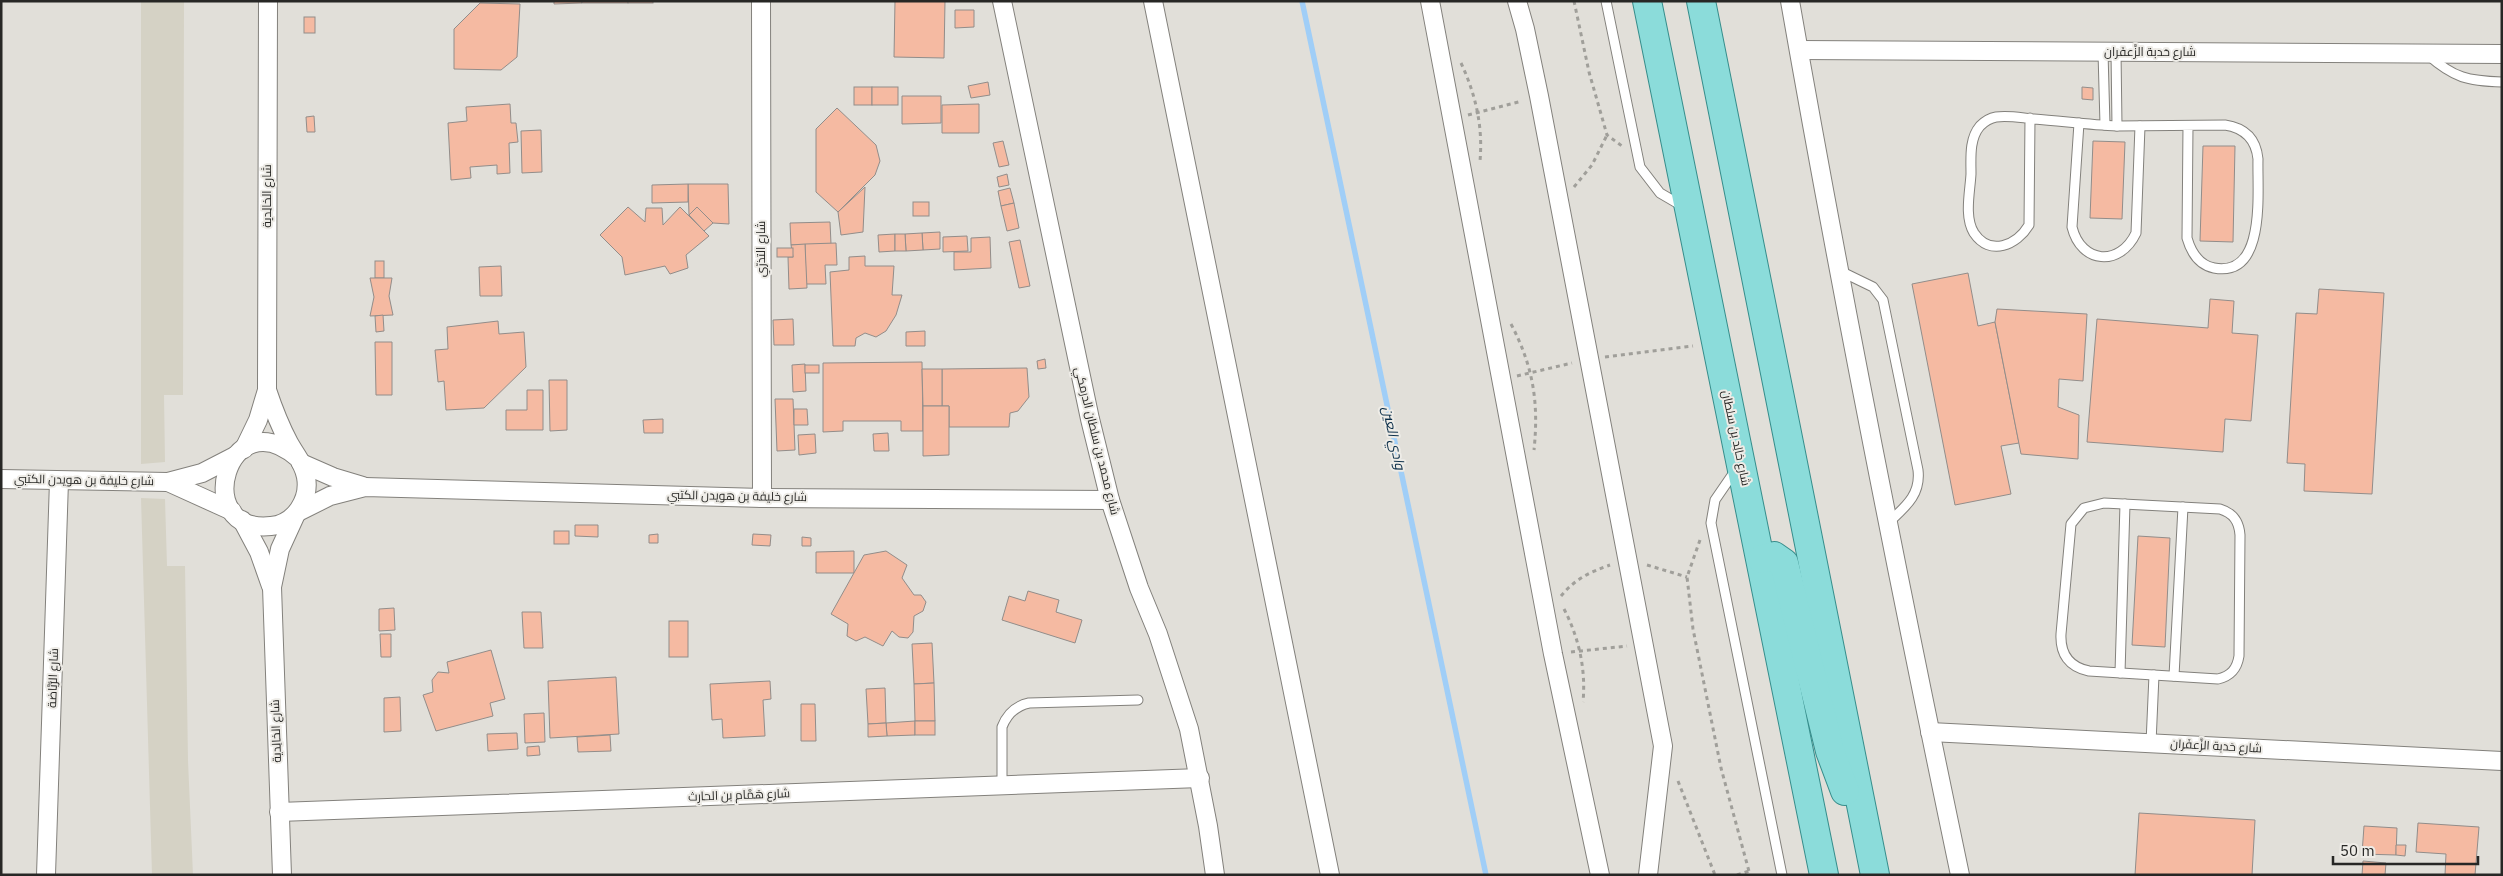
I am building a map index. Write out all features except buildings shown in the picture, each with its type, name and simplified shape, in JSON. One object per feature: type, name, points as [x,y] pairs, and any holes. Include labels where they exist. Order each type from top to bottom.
[{"type":"main road","name":"شارع خالِد بن سلطان","points":[[1647,1],[1688,210],[1762,560],[1824,875]]},
{"type":"main road","points":[[1701,1],[1875,875]]},
{"type":"main road","points":[[1762,560],[1774,556],[1784,563],[1834,766],[1847,796],[1864,822]]},
{"type":"street","name":"شارع الخالِدية","points":[[239,452],[258,420],[267,390],[268,1]]},
{"type":"street","name":"شارع التذرّي","points":[[761,1],[762,498]]},
{"type":"street","name":"شارع محمد بن سلطان الدرمكي","points":[[1002,1],[1090,419],[1110,500],[1139,588],[1174,681],[1200,778],[1214,875]]},
{"type":"street","points":[[1153,1],[1330,875]]},
{"type":"street","points":[[1430,1],[1553,654],[1600,875]]},
{"type":"street","points":[[1517,1],[1525,29],[1559,201],[1663,746],[1648,875]]},
{"type":"street","points":[[1790,1],[1838,270],[1960,875]]},
{"type":"street","name":"شارع حَدبة الزَّعفَران","points":[[1798,50],[2502,54]]},
{"type":"street","name":"شارع الخالِدية","points":[[267,390],[280,425],[300,461]]},
{"type":"street","points":[[258,443],[273,444],[287,449],[300,461],[306,475],[307,488],[304,501],[297,513],[276,526],[252,525],[237,516],[226,501],[224,477],[239,452],[258,443]]},
{"type":"street","name":"شارع خليفة بن هويدن الكتبي","points":[[1,479],[168,482],[202,473],[239,452]]},
{"type":"street","name":"شارع خليفة بن هويدن الكتبي","points":[[300,461],[333,477],[365,487],[762,498],[1110,500]]},
{"type":"street","name":"شارع الرُّبَّاضة","points":[[46,875],[59,481]]},
{"type":"street","name":"شارع خليفة بن هويدن الكتبي","points":[[168,482],[201,495],[237,516]]},
{"type":"street","name":"شارع خليفة بن هويدن الكتبي","points":[[297,513],[330,496],[365,487]]},
{"type":"street","name":"شارع الخالِدية","points":[[282,875],[272,587],[280,549],[297,513]]},
{"type":"street","name":"شارع الخالِدية","points":[[237,516],[259,552],[272,587]]},
{"type":"street","name":"شارع حَدبة الزَّعفَران","points":[[1930,732],[2502,760]]},
{"type":"street","name":"شارع هَمَّام بن الحارِث","points":[[279,812],[1200,778]]},
{"type":"lane","points":[[1606,1],[1636,156],[1640,167],[1652,185],[1669,200],[1688,210]]},
{"type":"lane","points":[[2105,125],[2109,52]]},
{"type":"lane","points":[[2109,52],[2117,126]]},
{"type":"lane","points":[[2426,53],[2444,69],[2460,77],[2477,81],[2502,82]]},
{"type":"lane","points":[[2030,118],[2028,225],[2022,236],[2012,244],[2000,247],[1988,245],[1977,238],[1971,228],[1968,215],[1973,139],[1981,125],[1988,120],[2004,116],[2030,118],[2079,123],[2117,126],[2140,126],[2188,126],[2233,126],[2249,134],[2258,150],[2253,246],[2245,258],[2233,267],[2212,268],[2203,264],[2190,249],[2188,238],[2188,126]]},
{"type":"lane","points":[[2079,123],[2072,227],[2075,238],[2082,248],[2090,254],[2102,257],[2113,256],[2123,251],[2131,243],[2136,233],[2140,126]]},
{"type":"lane","points":[[1838,270],[1872,287],[1882,300],[1918,470],[1919,480],[1913,498],[1888,524]]},
{"type":"lane","points":[[1741,462],[1715,500],[1711,523],[1782,875]]},
{"type":"lane","points":[[2094,504],[2126,504],[2220,508],[2227,511],[2237,521],[2240,535],[2239,656],[2235,669],[2225,677],[2089,671],[2073,666],[2062,652],[2061,634],[2071,524],[2084,508],[2094,504]]},
{"type":"lane","points":[[2120,673],[2126,504]]},
{"type":"lane","points":[[2174,676],[2183,507]]},
{"type":"lane","points":[[2151,743],[2154,675]]},
{"type":"lane","points":[[1002,785],[1002,727],[1005,719],[1016,708],[1029,703],[1138,700]]},
{"type":"path","points":[[1574,1],[1588,72],[1607,135],[1636,156]]},
{"type":"path","points":[[1452,116],[1478,113],[1538,96]]},
{"type":"path","points":[[1559,201],[1592,165],[1607,135]]},
{"type":"path","points":[[1711,523],[1702,535],[1687,577],[1693,630],[1721,768],[1750,873],[1737,875]]},
{"type":"path","points":[[1553,654],[1643,644]]},
{"type":"path","points":[[1663,746],[1696,823],[1715,875]]},
{"type":"shaded area","points":[[141,1],[184,1],[183,395],[164,395],[165,462],[141,464]]},
{"type":"shaded area","points":[[141,498],[165,499],[167,566],[185,566],[188,761],[193,875],[152,875]]},
{"type":"waterway","name":"وادي العين","points":[[1302,1],[1486,875]]}]
